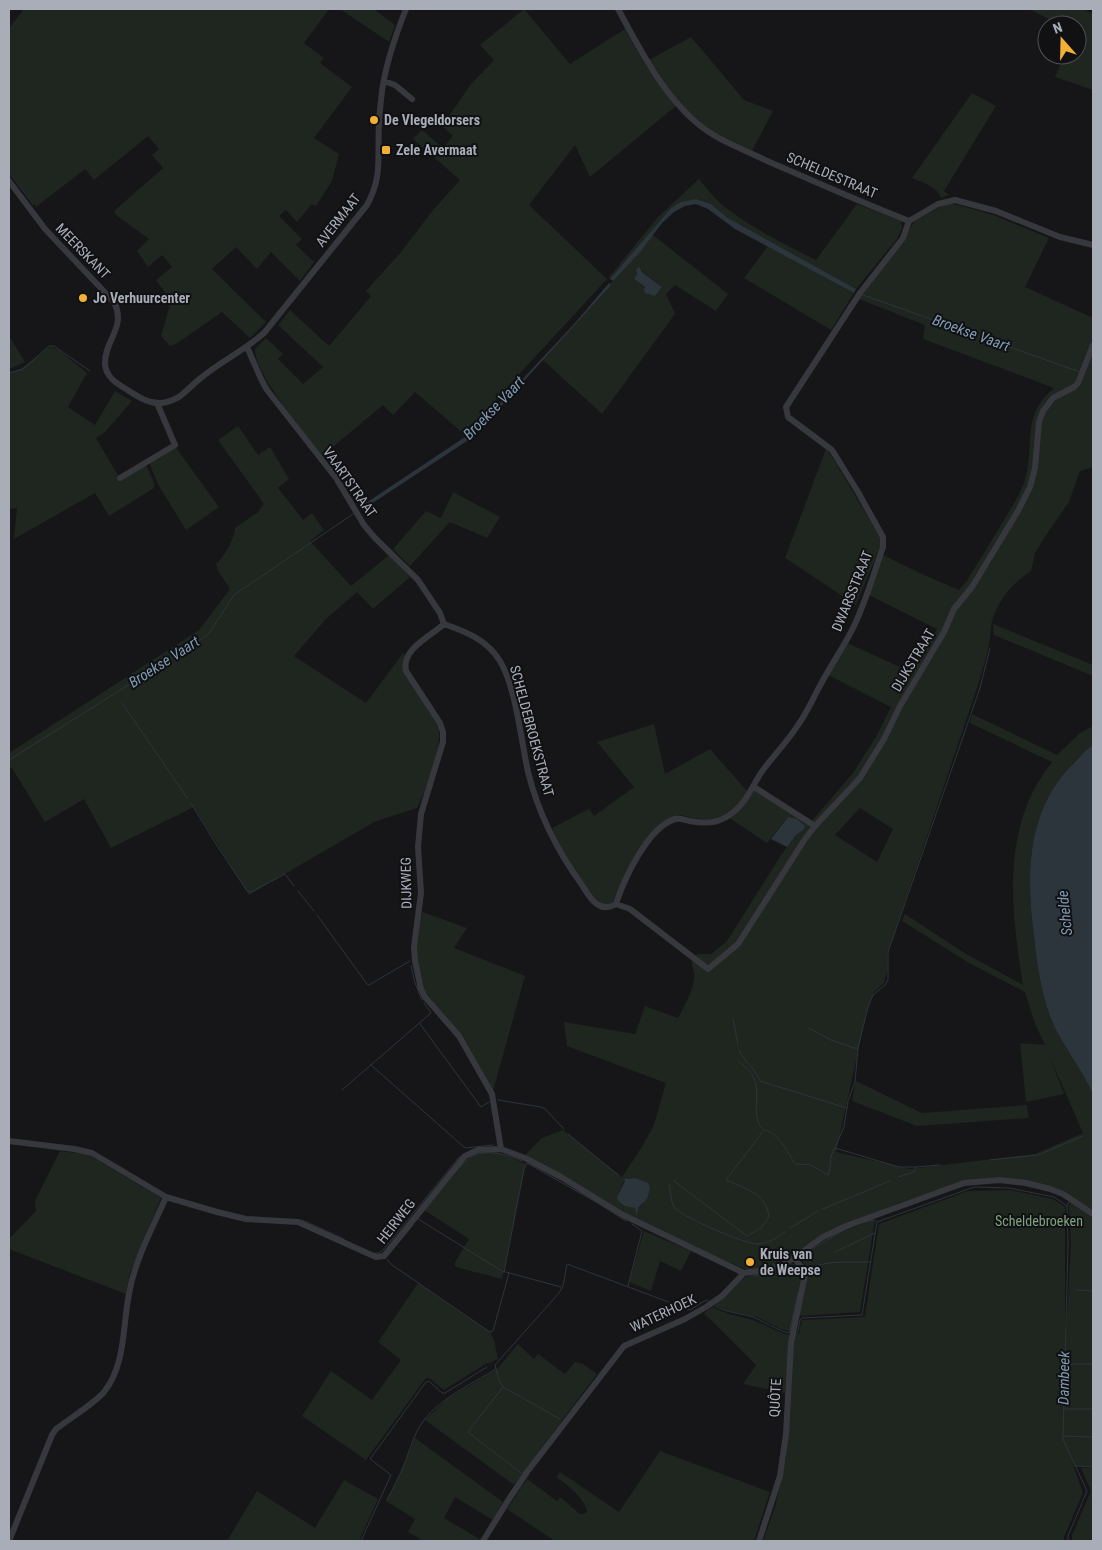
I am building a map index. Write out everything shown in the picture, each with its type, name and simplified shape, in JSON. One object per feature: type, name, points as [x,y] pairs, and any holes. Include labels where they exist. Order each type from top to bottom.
[{"type":"street","name":"AVERMAAT","points":[[247,347],[270,326],[373,195],[380,166],[379,126],[384,81],[406,9]]},
{"type":"street","name":"SCHELDESTRAAT","points":[[618,9],[662,84],[706,131],[750,153],[909,221]]},
{"type":"street","points":[[384,81],[395,84],[412,99]]},
{"type":"street","name":"MEERSKANT","points":[[9,181],[45,229],[114,302],[119,320],[106,357],[109,376],[118,384],[145,400],[157,403]]},
{"type":"street","points":[[909,221],[938,204],[955,200],[996,211],[1060,237],[1093,245]]},
{"type":"street","name":"DWARSSTRAAT","points":[[616,904],[639,854],[649,839],[655,834],[675,819],[706,823],[720,821],[728,818],[739,807],[754,787],[759,776],[800,724],[832,663],[850,634],[884,544],[882,533],[838,458],[827,446],[788,417],[786,407],[860,293],[903,238],[909,221]]},
{"type":"street","name":"DIJKSTRAAT","points":[[708,969],[738,944],[790,861],[815,826],[848,792],[870,762],[944,632],[954,609],[972,587],[1030,487],[1033,477],[1039,422],[1043,411],[1053,398],[1078,383],[1093,345]]},
{"type":"street","points":[[120,478],[176,445],[157,403],[164,403],[178,397],[202,377],[247,347]]},
{"type":"street","name":"VAARTSTRAAT","points":[[247,347],[267,390],[336,478],[375,538],[418,580],[440,613],[444,624]]},
{"type":"street","name":"SCHELDEBROEKSTRAAT","points":[[444,624],[473,635],[500,662],[509,681],[535,795],[551,833],[565,859],[591,899],[603,908],[616,904],[630,909],[708,969]]},
{"type":"street","name":"DIJKWEG","points":[[444,624],[409,654],[405,666],[406,671],[440,723],[443,732],[443,742],[420,822],[418,847],[421,893],[415,940],[415,961],[421,989],[425,997],[459,1036],[492,1094],[500,1149]]},
{"type":"street","points":[[754,787],[815,826]]},
{"type":"street","name":"HEIRWEG","points":[[9,1141],[92,1153],[166,1197],[246,1219],[298,1222],[376,1257],[381,1257],[465,1156],[478,1150],[500,1149],[525,1158],[561,1177],[623,1216],[744,1273]]},
{"type":"street","points":[[744,1273],[780,1266],[823,1237],[846,1226],[948,1188],[980,1180],[1026,1183],[1050,1189],[1072,1200],[1093,1214]]},
{"type":"street","points":[[10,1541],[52,1435],[56,1429],[104,1393],[110,1382],[124,1342],[129,1290],[166,1197]]},
{"type":"street","name":"QUÔTE","points":[[759,1541],[780,1476],[786,1434],[791,1343],[805,1275],[803,1269],[794,1258]]},
{"type":"street","name":"WATERHOEK","points":[[483,1541],[527,1472],[624,1346],[685,1319],[706,1307],[722,1296],[744,1273]]},
{"type":"green space","points":[[24,9],[329,9],[304,43],[324,58],[320,63],[352,87],[314,138],[339,154],[332,181],[316,206],[312,204],[297,222],[286,210],[279,216],[302,239],[296,245],[314,262],[300,281],[271,252],[257,269],[236,247],[212,269],[266,322],[250,338],[222,312],[176,344],[170,346],[161,336],[171,301],[156,280],[172,267],[162,255],[148,267],[137,251],[149,239],[116,215],[114,211],[163,168],[152,155],[159,149],[148,136],[94,180],[85,169],[36,207],[9,171],[9,28]]},
{"type":"green space","points":[[340,9],[374,9],[395,25],[389,42]]},
{"type":"green space","points":[[524,9],[570,64],[625,29],[646,66],[676,106],[590,177],[575,145],[529,205],[607,279],[464,434],[415,392],[393,415],[383,405],[322,456],[272,388],[257,360],[255,349],[266,338],[283,354],[278,359],[303,384],[323,367],[278,325],[290,310],[329,346],[371,296],[366,291],[401,252],[433,210],[460,180],[413,139],[422,130],[443,148],[453,136],[442,126],[471,84],[494,60],[480,45]]},
{"type":"green space","points":[[1029,9],[1083,9],[1093,14],[1093,90],[1055,77],[1060,65],[1087,65],[1087,15],[1041,15]]},
{"type":"green space","points":[[691,37],[744,100],[773,111],[752,151],[707,128],[698,121],[675,96],[649,60]]},
{"type":"green space","points":[[972,93],[996,106],[944,191],[949,195],[941,198],[933,188],[912,178]]},
{"type":"green space","points":[[699,179],[713,196],[749,224],[816,260],[857,204],[901,221],[902,228],[897,239],[856,289],[728,218],[711,204],[696,199],[671,208],[610,279],[609,277],[658,217]]},
{"type":"green space","name":"Scheldebroeken","points":[[951,203],[993,215],[1049,238],[1025,287],[1093,318],[1093,467],[1080,471],[1069,502],[1035,553],[1031,571],[1007,593],[995,613],[978,685],[887,955],[888,968],[884,983],[874,992],[867,1010],[836,1152],[910,1169],[1035,1154],[1083,1133],[1049,1055],[1064,1094],[1026,1102],[1020,1043],[1045,1045],[1035,1024],[1025,992],[969,963],[902,921],[905,914],[966,954],[1023,985],[1013,898],[1017,841],[1024,814],[1035,787],[1052,762],[970,723],[972,714],[1057,755],[1080,733],[1093,726],[1093,745],[1083,753],[1058,781],[1046,801],[1038,822],[1033,844],[1030,867],[1030,891],[1031,914],[1042,989],[1051,1019],[1093,1095],[1093,1467],[1074,1466],[1072,1462],[1083,1493],[1064,1541],[763,1541],[775,1507],[786,1458],[794,1334],[799,1333],[802,1320],[865,1316],[879,1224],[968,1191],[1010,1190],[1053,1199],[1065,1207],[1065,1349],[1071,1245],[1069,1207],[1071,1202],[1063,1194],[996,1177],[964,1181],[897,1204],[776,1264],[747,1270],[641,1224],[525,1155],[542,1138],[563,1130],[622,1177],[654,1125],[666,1083],[567,1046],[564,1022],[635,1034],[645,1006],[678,1018],[693,985],[692,956],[711,954],[727,941],[781,855],[796,835],[803,830],[788,817],[767,843],[728,817],[754,787],[810,823],[853,773],[877,735],[891,707],[826,674],[845,642],[911,672],[937,629],[867,594],[881,554],[959,590],[975,568],[1022,488],[1026,476],[1033,418],[1044,398],[1054,388],[923,339],[925,325],[859,299],[915,221]],"holes":[[[860,808],[893,829],[877,862],[835,835]],[[635,1178],[643,1204],[638,1208],[635,1216],[635,1208],[621,1204],[617,1197],[625,1179]]]},
{"type":"green space","points":[[653,235],[728,294],[716,311],[675,285],[666,294],[675,314],[602,414],[543,360]],"holes":[[[642,271],[662,287],[655,296],[634,279]]]},
{"type":"green space","points":[[768,246],[854,293],[831,330],[744,278]]},
{"type":"green space","points":[[9,336],[25,362],[9,369]]},
{"type":"green space","points":[[52,347],[59,350],[87,373],[68,407],[95,425],[115,391],[132,401],[105,432],[96,438],[120,479],[146,464],[154,483],[154,488],[109,516],[95,493],[14,539],[17,508],[9,509],[9,373],[20,369]]},
{"type":"green space","points":[[238,426],[258,455],[270,447],[289,479],[278,488],[303,520],[312,513],[324,530],[310,541],[351,586],[389,555],[410,577],[373,609],[357,592],[326,619],[294,656],[366,703],[403,653],[405,655],[403,670],[438,725],[439,734],[434,767],[417,808],[374,822],[249,895],[194,807],[111,848],[84,799],[45,822],[12,768],[9,769],[9,753],[199,630],[230,589],[218,571],[216,564],[228,547],[235,528],[258,512],[264,504],[218,440]]},
{"type":"green space","points":[[174,445],[219,507],[186,530],[159,486],[149,463]]},
{"type":"green space","points":[[826,449],[880,537],[880,547],[856,605],[785,558]]},
{"type":"green space","points":[[453,492],[500,517],[487,538],[450,522],[410,566],[393,549],[426,511],[441,518]]},
{"type":"green space","points":[[993,624],[1093,665],[1093,676],[994,635]]},
{"type":"green space","points":[[654,724],[665,774],[710,749],[747,791],[733,809],[719,818],[701,819],[680,815],[666,822],[645,841],[637,852],[612,904],[603,905],[580,880],[561,848],[552,828],[589,809],[594,816],[634,787],[597,742]]},
{"type":"green space","points":[[422,912],[467,928],[454,948],[525,976],[493,1091],[465,1040],[425,992],[417,960],[417,945]]},
{"type":"green space","points":[[856,1081],[922,1113],[1027,1105],[1029,1118],[917,1126],[852,1101]]},
{"type":"green space","points":[[60,1151],[84,1154],[94,1158],[161,1198],[130,1273],[126,1294],[9,1249],[9,1239],[36,1211],[35,1201]]},
{"type":"green space","points":[[496,1152],[526,1164],[502,1279],[455,1266],[455,1262],[469,1239],[424,1210],[467,1160],[478,1154]]},
{"type":"green space","points":[[872,1219],[875,1220],[860,1312],[799,1316],[808,1273],[801,1258],[829,1238]]},
{"type":"green space","points":[[644,1231],[691,1251],[681,1271],[660,1261],[651,1291],[629,1282]]},
{"type":"green space","points":[[790,1263],[800,1269],[803,1276],[791,1331],[780,1329],[757,1317],[728,1311],[715,1305],[745,1277]]},
{"type":"green space","points":[[418,1283],[490,1332],[494,1340],[498,1359],[484,1365],[444,1390],[429,1378],[426,1378],[366,1460],[302,1416],[331,1371],[372,1400],[401,1360],[378,1342]]},
{"type":"green space","points":[[713,1307],[790,1335],[785,1393],[743,1384],[756,1365],[704,1313]]},
{"type":"green space","points":[[518,1344],[534,1359],[538,1354],[565,1374],[575,1362],[583,1364],[597,1374],[514,1485],[425,1420],[447,1399],[496,1370]]},
{"type":"green space","points":[[415,1438],[503,1502],[493,1520],[455,1497],[444,1518],[480,1541],[423,1541],[408,1532],[415,1519],[386,1501],[400,1475]]},
{"type":"green space","points":[[660,1451],[770,1492],[754,1541],[555,1541],[507,1509],[527,1479],[557,1501],[560,1497],[580,1514],[587,1512],[579,1497],[556,1477],[560,1472],[619,1512]]},
{"type":"green space","points":[[1081,1468],[1093,1468],[1093,1541],[1072,1541],[1072,1535],[1091,1491]]},
{"type":"green space","points":[[344,1480],[378,1499],[359,1541],[227,1541],[257,1491],[315,1528]]},
{"type":"water","points":[[696,199],[711,204],[728,218],[856,289],[854,293],[735,229],[708,209],[696,204],[685,206],[674,212],[662,223],[641,251],[613,281],[610,279],[671,208],[681,202]]},
{"type":"water","points":[[639,267],[642,272],[662,287],[655,296],[645,293],[645,287],[634,279],[637,274],[636,270]]},
{"type":"water","points":[[609,283],[611,285],[473,437],[362,510],[360,507],[474,431],[575,323]]},
{"type":"water","name":"Schelde","points":[[1093,745],[1093,1095],[1051,1019],[1042,989],[1031,914],[1030,867],[1038,822],[1046,801],[1058,781],[1083,753]]},
{"type":"water","points":[[788,817],[797,819],[805,826],[787,847],[771,839]]},
{"type":"water","points":[[635,1178],[648,1183],[650,1188],[647,1199],[638,1208],[636,1217],[635,1208],[621,1204],[617,1197],[625,1181],[624,1179]]},
{"type":"waterway","points":[[9,172],[33,204]]},
{"type":"waterway","name":"Broekse Vaart","points":[[863,295],[1080,372]]},
{"type":"waterway","points":[[9,373],[23,369],[49,346],[54,346],[90,371]]},
{"type":"waterway","name":"Broekse Vaart","points":[[9,760],[203,638],[210,632],[234,595],[353,514]]},
{"type":"waterway","points":[[835,1148],[844,1127],[848,1101],[855,1082],[858,1048],[868,1007],[873,995],[888,980],[888,952],[980,688],[990,648]]},
{"type":"waterway","points":[[122,703],[188,799]]},
{"type":"waterway","points":[[191,803],[247,891],[251,892],[285,874],[294,886]]},
{"type":"waterway","points":[[298,891],[314,911]]},
{"type":"waterway","points":[[317,915],[369,985],[410,961]]},
{"type":"waterway","points":[[411,966],[422,1000]]},
{"type":"waterway","points":[[342,1090],[431,1013],[424,1003]]},
{"type":"waterway","points":[[733,1019],[738,1045]]},
{"type":"waterway","points":[[420,1024],[481,1107],[489,1102]]},
{"type":"waterway","points":[[809,1028],[831,1040],[858,1048]]},
{"type":"waterway","points":[[739,1050],[760,1081],[847,1108]]},
{"type":"waterway","points":[[738,1061],[753,1076],[757,1092],[757,1119],[763,1129]]},
{"type":"waterway","points":[[371,1065],[465,1148],[493,1145]]},
{"type":"waterway","points":[[498,1100],[541,1107],[564,1129]]},
{"type":"waterway","points":[[674,1181],[747,1236],[761,1228],[769,1217],[767,1209],[760,1197],[726,1180],[764,1130],[778,1139],[795,1164],[811,1165],[828,1175],[835,1148],[899,1167],[916,1167]]},
{"type":"waterway","points":[[568,1134],[618,1175]]},
{"type":"waterway","points":[[990,1160],[1038,1155],[1083,1136]]},
{"type":"waterway","points":[[453,1175],[467,1160],[480,1154],[502,1154],[522,1161]]},
{"type":"waterway","points":[[375,1253],[379,1253],[384,1249],[460,1156]]},
{"type":"waterway","points":[[504,1272],[524,1169],[527,1163],[626,1221]]},
{"type":"waterway","points":[[898,1177],[914,1172],[916,1167],[940,1165]]},
{"type":"waterway","points":[[823,1209],[890,1181]]},
{"type":"waterway","points":[[669,1184],[672,1201],[676,1209],[702,1224],[728,1235],[757,1244],[772,1240],[785,1232]]},
{"type":"waterway","points":[[796,1333],[802,1318],[862,1315],[877,1222],[974,1187],[1009,1188],[1054,1197],[1067,1206]]},
{"type":"waterway","name":"Dambeek","points":[[1068,1541],[1068,1536],[1087,1491],[1063,1439],[1068,1246],[1067,1206],[1069,1202]]},
{"type":"waterway","points":[[790,1228],[818,1211]]},
{"type":"waterway","points":[[418,1219],[502,1271],[561,1287]]},
{"type":"waterway","points":[[302,1220],[344,1239]]},
{"type":"waterway","points":[[803,1257],[817,1246],[850,1228],[861,1223],[876,1221]]},
{"type":"waterway","points":[[628,1286],[642,1231],[632,1224]]},
{"type":"waterway","points":[[390,1253],[413,1225]]},
{"type":"waterway","points":[[835,1252],[875,1233]]},
{"type":"waterway","points":[[387,1259],[392,1265],[490,1332],[493,1331],[509,1273]]},
{"type":"waterway","points":[[808,1270],[822,1264],[870,1262]]},
{"type":"waterway","points":[[560,1419],[503,1387],[495,1365],[559,1293],[563,1286],[567,1264],[690,1310],[706,1300],[708,1301]]},
{"type":"waterway","points":[[754,1276],[797,1268]]},
{"type":"waterway","points":[[1076,1290],[1093,1291]]},
{"type":"waterway","points":[[715,1306],[729,1312],[753,1317],[789,1333],[798,1294]]},
{"type":"waterway","points":[[1065,1364],[1093,1364]]},
{"type":"waterway","points":[[361,1541],[391,1475],[370,1459],[426,1382],[429,1381],[442,1393],[445,1393],[487,1367]]},
{"type":"waterway","points":[[387,1500],[424,1420],[439,1404],[496,1369]]},
{"type":"waterway","points":[[503,1387],[468,1432],[521,1473]]},
{"type":"waterway","points":[[1064,1409],[1093,1409]]},
{"type":"waterway","points":[[1064,1436],[1093,1437]]},
{"type":"waterway","points":[[1075,1466],[1093,1467]]},
{"type":"place","name":"De Vlegeldorsers","points":[[374,120]]},
{"type":"place","name":"Zele Avermaat","points":[[386,150]]},
{"type":"place","name":"Jo Verhuurcenter","points":[[83,298]]},
{"type":"place","name":"Kruis van de Weepse","points":[[750,1262]]}]
